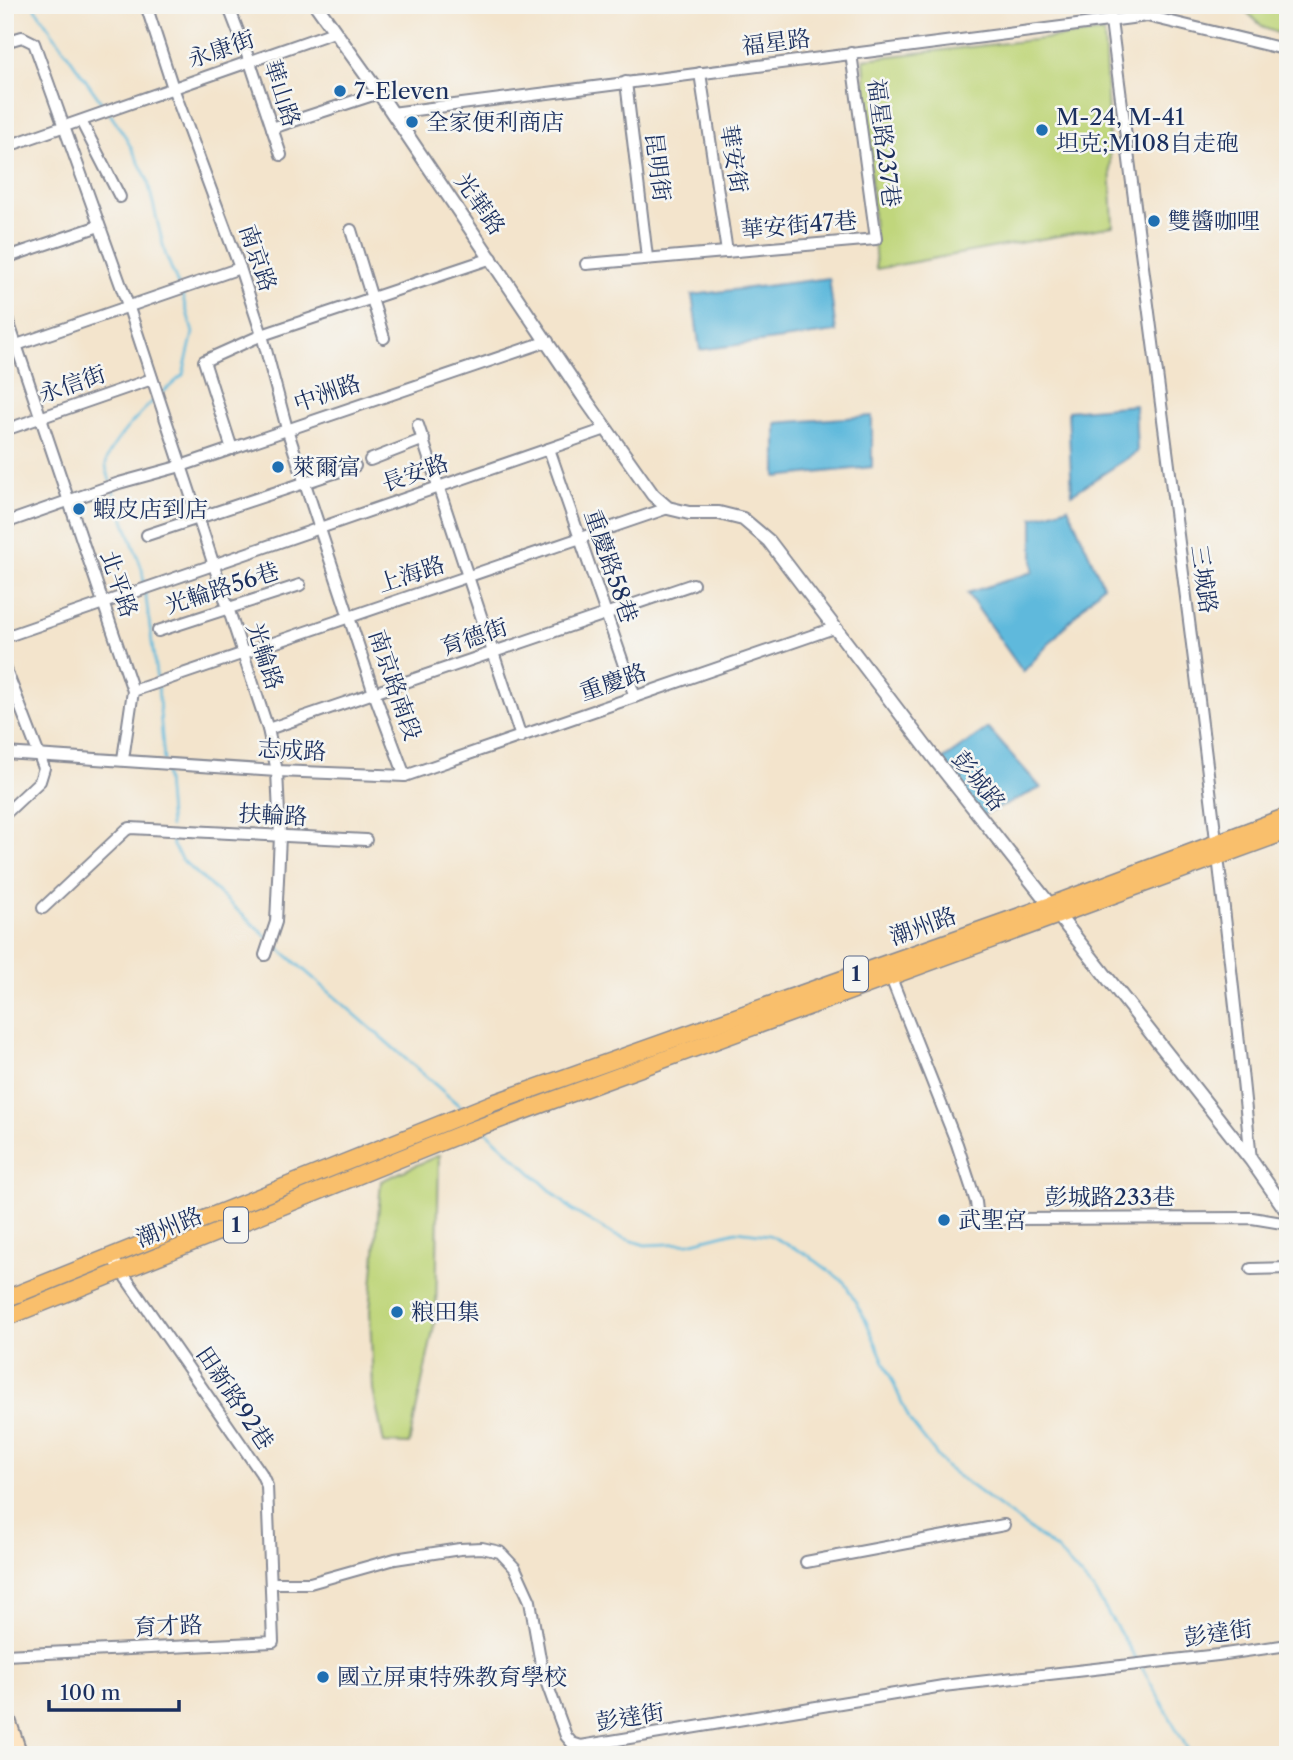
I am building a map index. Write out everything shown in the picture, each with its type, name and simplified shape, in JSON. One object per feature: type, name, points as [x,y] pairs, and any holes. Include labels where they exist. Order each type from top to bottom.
[{"type":"main road","name":"潮州路","points":[[5,1299],[493,1103],[1055,910],[1218,849],[1288,816]]},
{"type":"main road","name":"潮州路","points":[[1218,849],[1288,831]]},
{"type":"main road","name":"潮州路","points":[[5,1318],[466,1132],[891,978],[1055,910]]},
{"type":"main road","points":[[5,1711],[20,1755]]},
{"type":"street","name":"南京路","points":[[146,5],[173,88],[240,268],[321,528]]},
{"type":"street","name":"華山路","points":[[228,5],[281,155]]},
{"type":"street","name":"光華路","points":[[316,5],[379,93],[447,197],[492,258],[606,429]]},
{"type":"street","name":"三城路","points":[[1109,5],[1218,849],[1236,998],[1251,1160]]},
{"type":"street","name":"福星路","points":[[392,113],[1147,16],[1288,50]]},
{"type":"street","name":"永康街","points":[[81,121],[334,32]]},
{"type":"street","points":[[5,42],[22,37],[34,43],[153,381]]},
{"type":"street","name":"福星路237巷","points":[[851,53],[876,239]]},
{"type":"street","name":"華安街","points":[[700,73],[727,252]]},
{"type":"street","name":"昆明街","points":[[626,82],[647,257]]},
{"type":"street","points":[[272,128],[379,93]]},
{"type":"street","points":[[5,147],[81,121],[120,197]]},
{"type":"street","points":[[5,258],[99,226]]},
{"type":"street","points":[[351,230],[384,338]]},
{"type":"street","name":"華安街47巷","points":[[586,264],[876,239]]},
{"type":"street","points":[[232,449],[204,361],[262,335],[492,258]]},
{"type":"street","points":[[5,349],[240,268]]},
{"type":"street","name":"北平路","points":[[5,312],[133,691],[122,759]]},
{"type":"street","name":"中洲路","points":[[68,502],[548,341]]},
{"type":"street","name":"光輪路","points":[[153,381],[268,729],[277,771],[280,836],[275,926],[266,950]]},
{"type":"street","name":"永信街","points":[[5,430],[153,381]]},
{"type":"street","points":[[418,425],[521,737]]},
{"type":"street","points":[[606,429],[653,495],[668,508]]},
{"type":"street","name":"長安路","points":[[104,603],[606,429]]},
{"type":"street","points":[[370,460],[424,439]]},
{"type":"street","name":"重慶路58巷","points":[[549,449],[635,697]]},
{"type":"street","points":[[147,535],[355,466]]},
{"type":"street","points":[[5,523],[68,502]]},
{"type":"street","name":"上海路","points":[[133,691],[668,508]]},
{"type":"street","name":"彭城路","points":[[668,508],[690,513],[719,513],[743,519],[769,541],[834,628],[1251,1160],[1288,1213]]},
{"type":"street","name":"南京路南段","points":[[321,528],[374,693],[405,776]]},
{"type":"street","name":"育德街","points":[[268,729],[693,584]]},
{"type":"street","name":"光輪路56巷","points":[[158,631],[300,585]]},
{"type":"street","points":[[5,637],[104,603]]},
{"type":"street","name":"重慶路","points":[[405,776],[834,628]]},
{"type":"street","points":[[5,667],[44,768],[40,781],[5,814]]},
{"type":"street","points":[[5,753],[122,759]]},
{"type":"street","name":"志成路","points":[[122,759],[277,771],[405,776]]},
{"type":"street","name":"扶輪路","points":[[43,908],[125,830],[366,840]]},
{"type":"street","name":"彭城路233巷","points":[[891,978],[957,1144],[976,1202],[978,1219],[1252,1218],[1288,1224]]},
{"type":"street","name":"田新路92巷","points":[[110,1255],[261,1473],[267,1486],[272,1583]]},
{"type":"street","points":[[1251,1269],[1288,1268]]},
{"type":"street","points":[[806,1562],[1004,1525]]},
{"type":"street","name":"彭達街","points":[[272,1583],[310,1583],[394,1559],[460,1549],[482,1548],[500,1552],[515,1568],[530,1601],[542,1670],[566,1736],[572,1743],[581,1746],[943,1686],[1288,1645]]},
{"type":"street","name":"育才路","points":[[5,1655],[273,1642],[272,1583]]},
{"type":"green space","points":[[1239,5],[1288,5],[1288,37],[1264,28]]},
{"type":"green space","points":[[1104,32],[1113,226],[876,269],[864,59]]},
{"type":"green space","points":[[439,1155],[436,1317],[409,1444],[384,1443],[373,1390],[370,1311],[381,1181]]},
{"type":"water","points":[[829,278],[836,332],[700,350],[692,295]]},
{"type":"water","points":[[1135,405],[1137,452],[1072,494],[1068,411]]},
{"type":"water","points":[[872,416],[872,467],[776,477],[776,423]]},
{"type":"water","points":[[1068,507],[1103,585],[1023,672],[967,593],[1033,572],[1033,518]]},
{"type":"water","points":[[988,728],[1041,788],[981,816],[938,763]]},
{"type":"waterway","points":[[33,5],[106,109]]},
{"type":"waterway","points":[[110,114],[147,178],[165,253],[178,285]]},
{"type":"waterway","points":[[161,394],[183,375],[193,333],[181,291]]},
{"type":"waterway","points":[[110,481],[106,465],[112,448],[156,398]]},
{"type":"waterway","points":[[112,487],[142,569],[144,584]]},
{"type":"waterway","points":[[145,590],[157,681]]},
{"type":"waterway","points":[[158,687],[164,761]]},
{"type":"waterway","points":[[165,768],[170,827]]},
{"type":"waterway","points":[[171,834],[173,846],[182,860],[267,937]]},
{"type":"waterway","points":[[272,942],[462,1108]]},
{"type":"waterway","points":[[487,1132],[573,1211],[614,1235],[645,1245],[689,1243],[736,1231],[769,1235],[808,1255],[844,1282],[866,1321],[910,1421],[946,1467],[1057,1550],[1094,1591],[1137,1660]]},
{"type":"waterway","points":[[1141,1666],[1191,1755]]},
{"type":"place","name":"7-Eleven","points":[[340,91]]},
{"type":"place","name":"全家便利商店","points":[[412,122]]},
{"type":"place","name":"M-24, M-41 坦克;M108自走砲","points":[[1042,130]]},
{"type":"place","name":"雙醬咖哩","points":[[1154,221]]},
{"type":"place","name":"萊爾富","points":[[278,467]]},
{"type":"place","name":"蝦皮店到店","points":[[79,509]]},
{"type":"place","name":"武聖宮","points":[[944,1220]]},
{"type":"place","name":"粮田集","points":[[397,1312]]},
{"type":"place","name":"國立屏東特殊教育學校","points":[[323,1677]]}]
